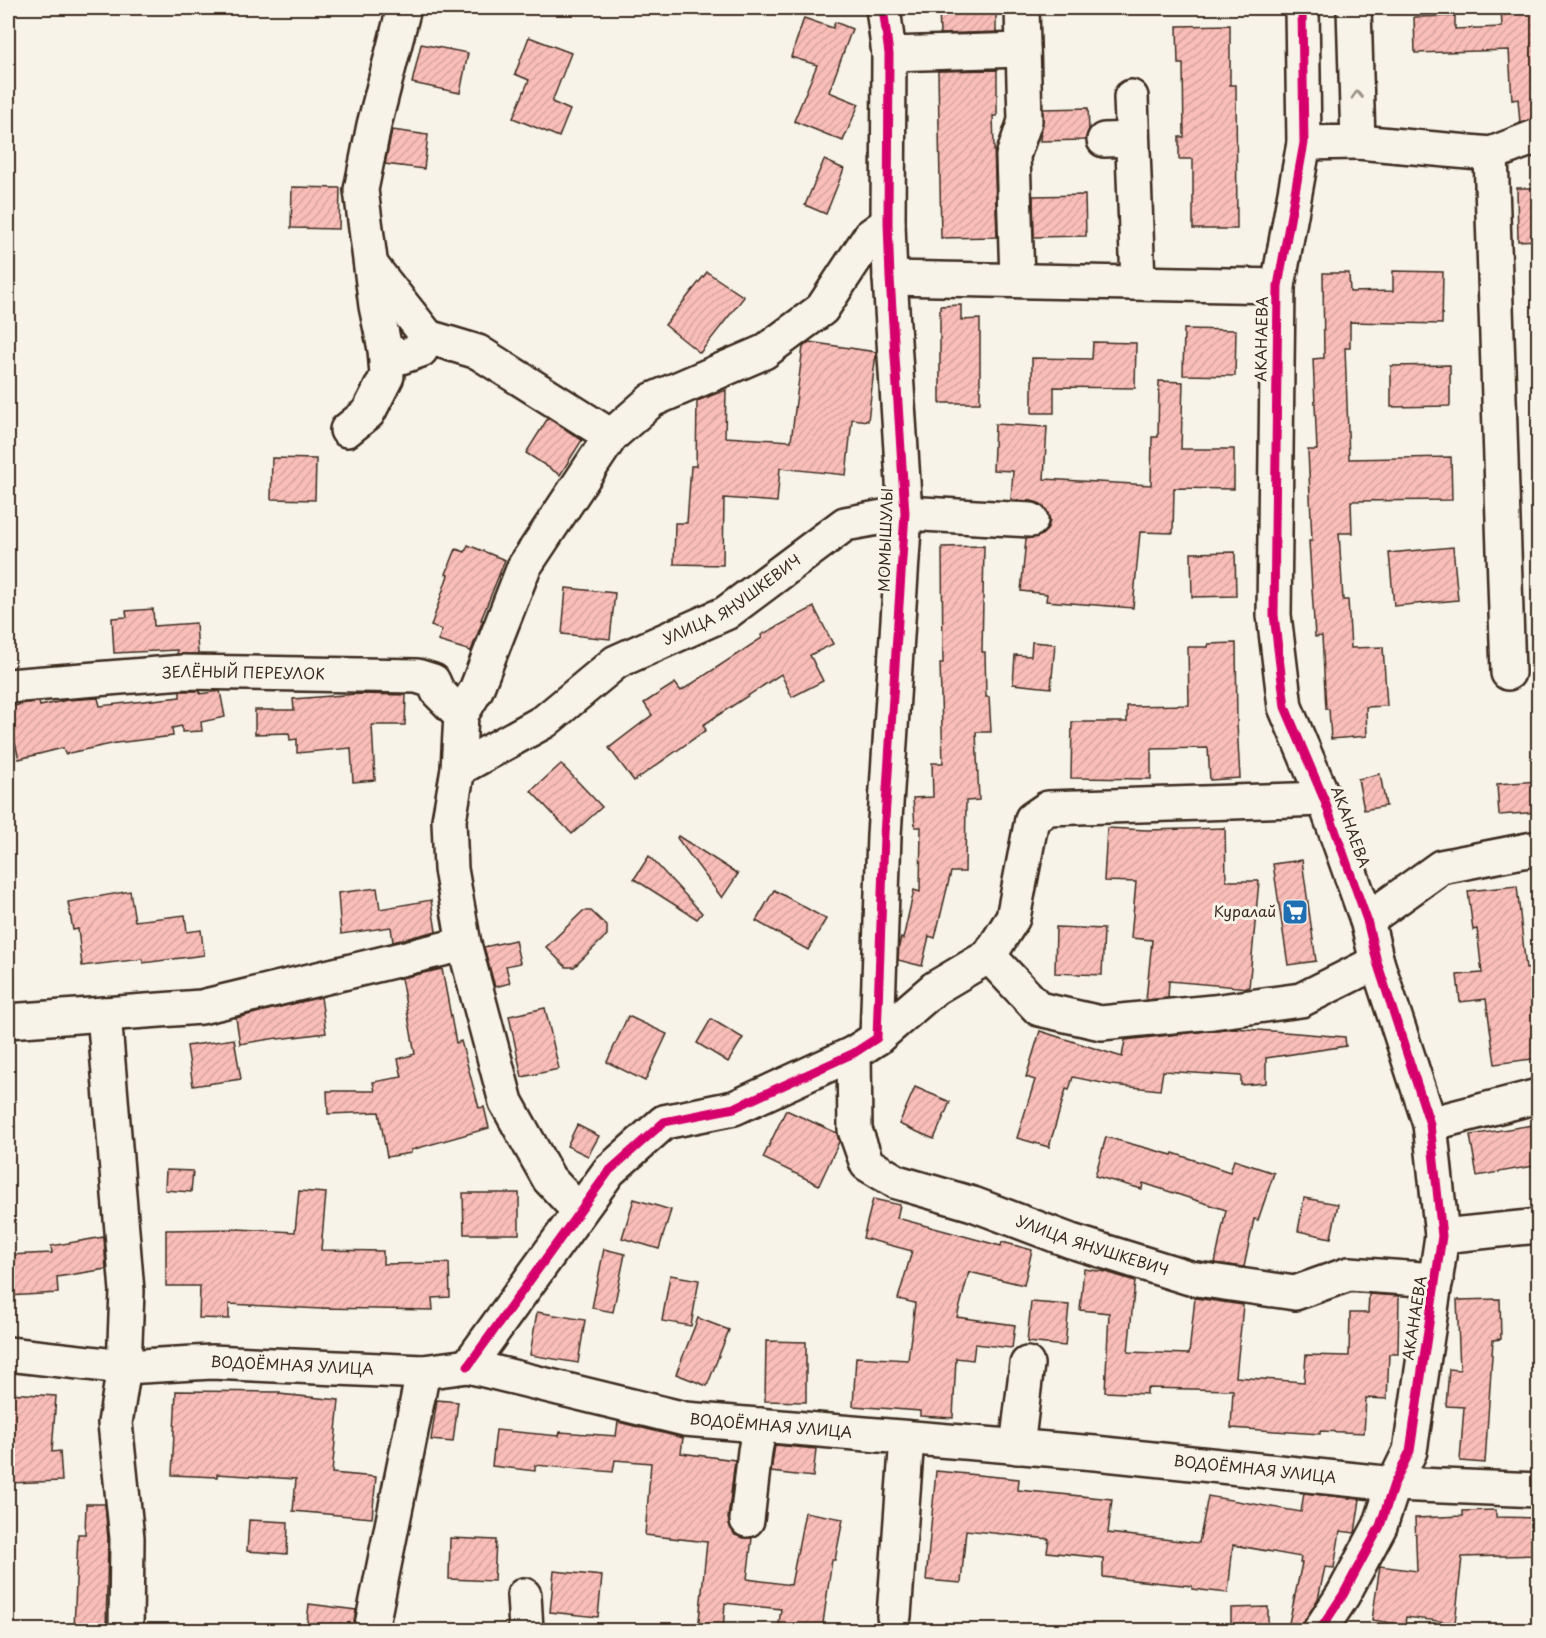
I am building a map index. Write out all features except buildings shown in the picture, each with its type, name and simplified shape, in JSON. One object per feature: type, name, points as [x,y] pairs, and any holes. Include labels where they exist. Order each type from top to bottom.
[{"type":"street","points":[[347,430],[368,413],[387,376],[385,349],[375,306],[361,190],[374,125],[404,8]]},
{"type":"street","name":"МОМЫШУЛЫ","points":[[866,1046],[884,835],[905,513],[890,278],[889,54],[883,8]]},
{"type":"street","points":[[1017,279],[1014,156],[1025,121],[1022,8]]},
{"type":"street","name":"АКАНАЕВА","points":[[1302,8],[1304,144],[1278,286],[1274,615],[1286,707],[1324,799],[1367,920],[1377,962],[1430,1124],[1442,1236],[1410,1450],[1394,1484],[1380,1526],[1343,1595],[1320,1630]]},
{"type":"street","points":[[1354,8],[1358,142]]},
{"type":"street","points":[[889,54],[1023,50]]},
{"type":"street","points":[[1131,98],[1118,139],[1138,282]]},
{"type":"street","points":[[1304,144],[1358,142],[1491,154],[1539,136]]},
{"type":"street","points":[[1491,154],[1508,673]]},
{"type":"street","points":[[579,1211],[549,1179],[506,1101],[464,944],[451,869],[449,820],[458,769],[461,715],[476,690],[524,567],[611,436],[652,400],[764,352],[822,309],[870,236],[888,223]]},
{"type":"street","points":[[370,263],[428,337],[478,352],[611,436]]},
{"type":"street","points":[[890,278],[1278,286]]},
{"type":"street","points":[[385,349],[402,357],[421,350],[428,337]]},
{"type":"street","name":"УЛИЦА ЯНУШКЕВИЧ","points":[[458,769],[545,721],[616,662],[726,613],[845,524],[905,513],[1031,520]]},
{"type":"street","name":"ЗЕЛЁНЫЙ ПЕРЕУЛОК","points":[[8,686],[183,672],[417,675],[433,681],[438,692],[461,715]]},
{"type":"street","points":[[468,1366],[609,1171],[664,1122],[734,1108],[866,1046],[935,988],[989,956],[1013,918],[1032,819],[1048,808],[1324,799]]},
{"type":"street","points":[[1367,920],[1441,867],[1539,848]]},
{"type":"street","points":[[8,1022],[201,1007],[464,944]]},
{"type":"street","points":[[989,956],[1040,1009],[1101,1023],[1302,1000],[1377,962]]},
{"type":"street","points":[[104,1014],[127,1291],[124,1367],[115,1423],[127,1538],[126,1630]]},
{"type":"street","name":"УЛИЦА ЯНУШКЕВИЧ","points":[[866,1046],[855,1130],[867,1164],[897,1182],[972,1204],[1071,1241],[1190,1278],[1295,1293],[1349,1274],[1436,1280]]},
{"type":"street","points":[[1430,1124],[1539,1095]]},
{"type":"street","points":[[1442,1236],[1539,1226]]},
{"type":"street","name":"ВОДОЁМНАЯ УЛИЦА","points":[[8,1354],[124,1367],[212,1362],[423,1372],[468,1366],[685,1419],[1095,1453],[1394,1484],[1539,1490]]},
{"type":"street","points":[[1017,1447],[1027,1364]]},
{"type":"street","points":[[371,1630],[423,1372]]},
{"type":"street","points":[[747,1520],[760,1425]]},
{"type":"street","points":[[894,1616],[907,1438]]},
{"type":"street","points":[[524,1595],[526,1630]]},
{"type":"cycle path","points":[[468,1366],[609,1171],[664,1122],[734,1108],[854,1053],[877,1038],[884,835],[905,513],[890,278],[889,54],[883,8]]},
{"type":"cycle path","points":[[1302,8],[1304,143],[1278,286],[1274,615],[1285,707],[1324,799],[1367,920],[1377,962],[1430,1124],[1442,1236],[1410,1451],[1394,1484],[1380,1526],[1343,1595],[1320,1630]]},
{"type":"place","name":"Куралай","points":[[1295,912]]}]
